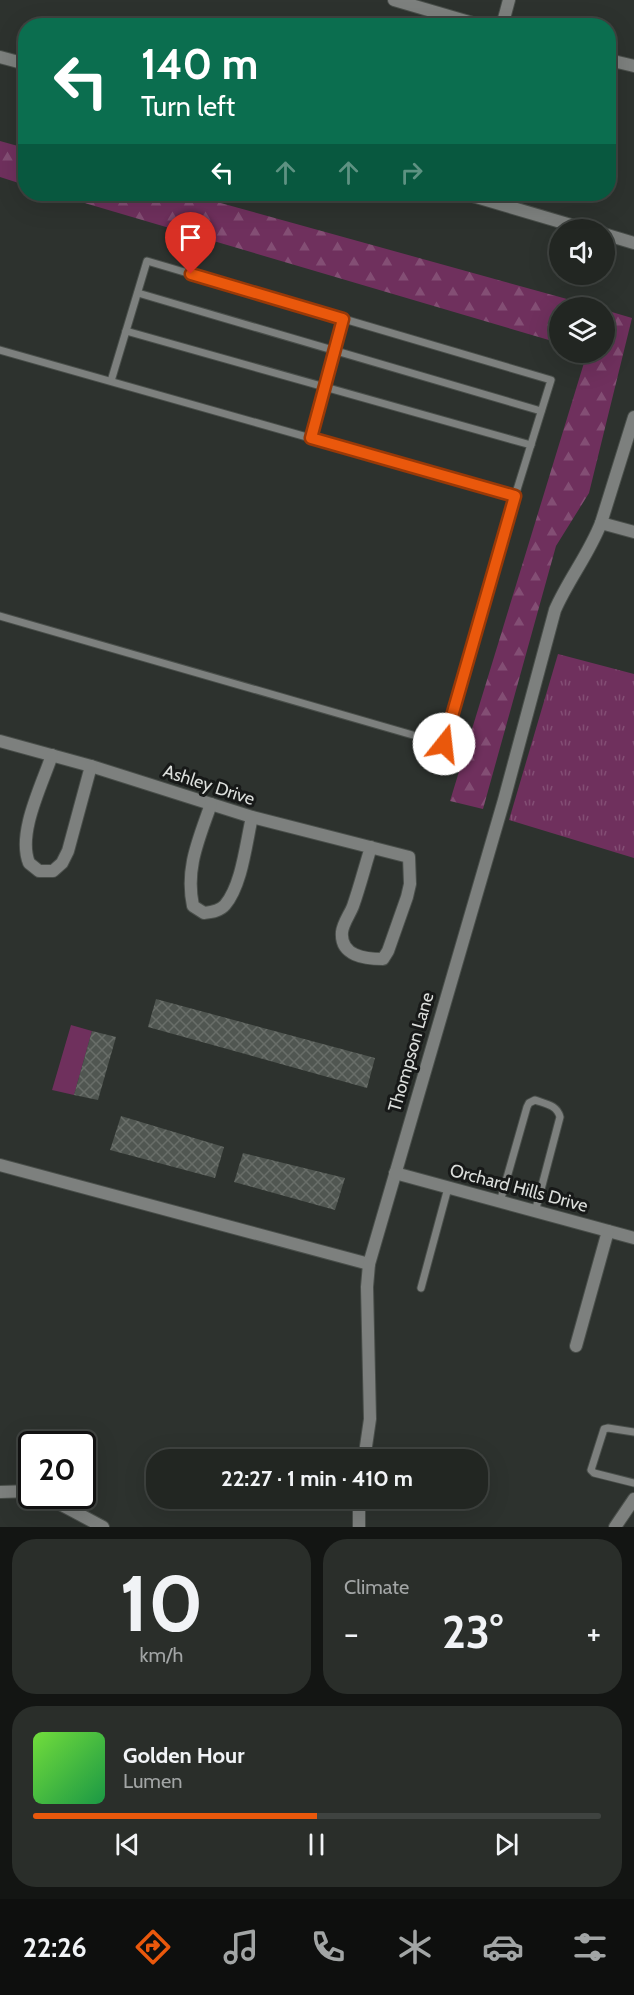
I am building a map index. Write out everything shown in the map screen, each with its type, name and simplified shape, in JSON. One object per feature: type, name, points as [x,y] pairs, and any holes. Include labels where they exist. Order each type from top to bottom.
[{"type":"street","points":[[394,0],[456,18]]},
{"type":"street","points":[[503,18],[509,0]]},
{"type":"street","points":[[0,57],[18,62]]},
{"type":"street","points":[[616,62],[634,66]]},
{"type":"street","points":[[490,201],[551,219]]},
{"type":"street","points":[[615,237],[634,243]]},
{"type":"street","name":"Thompson Lane","points":[[366,1449],[370,1419],[367,1287],[369,1264],[504,800],[555,610],[567,584],[594,541],[601,524],[634,417]]},
{"type":"street","points":[[601,524],[634,532]]},
{"type":"street","name":"Ashley Drive","points":[[0,741],[91,766],[252,818],[371,847],[409,857],[410,884],[388,951],[382,959],[363,959],[353,954],[345,944],[342,932],[353,906],[371,847]]},
{"type":"street","points":[[52,755],[30,816],[24,844],[29,863],[39,871],[52,871],[62,863],[68,851],[91,766]]},
{"type":"street","points":[[211,804],[192,860],[189,879],[193,906],[204,913],[215,912],[225,906],[238,878],[252,818]]},
{"type":"street","points":[[0,1165],[369,1264]]},
{"type":"street","name":"Orchard Hills Drive","points":[[394,1173],[634,1238]]},
{"type":"street","points":[[576,1346],[608,1231]]},
{"type":"street","points":[[0,1492],[18,1491]]},
{"type":"street","points":[[615,1527],[634,1499]]},
{"type":"street","points":[[69,1509],[103,1527]]},
{"type":"street","points":[[359,1509],[359,1527]]},
{"type":"lane","points":[[0,616],[444,744],[515,496],[551,380],[147,261],[111,381]]},
{"type":"lane","points":[[138,293],[542,411]]},
{"type":"lane","points":[[311,438],[343,319]]},
{"type":"lane","points":[[126,331],[531,445]]},
{"type":"lane","points":[[0,350],[515,496]]},
{"type":"lane","points":[[500,1202],[527,1107],[535,1100],[554,1107],[560,1117],[535,1212]]},
{"type":"lane","points":[[421,1288],[448,1188]]},
{"type":"lane","points":[[634,1432],[604,1429],[591,1470],[594,1473],[634,1483]]},
{"type":"green space","points":[[0,141],[18,146],[18,183],[0,177]]},
{"type":"green space","points":[[78,201],[213,201],[560,297],[549,297],[549,340]]},
{"type":"green space","points":[[615,313],[632,318],[589,493],[556,546],[483,809],[450,801],[584,363],[615,363]]},
{"type":"green space","points":[[558,654],[634,674],[634,858],[509,820]]},
{"type":"green space","points":[[71,1025],[92,1031],[74,1095],[52,1090]]},
{"type":"building","points":[[156,999],[375,1058],[367,1088],[148,1027]]},
{"type":"building","points":[[92,1031],[116,1037],[98,1100],[74,1095]]},
{"type":"building","points":[[121,1116],[224,1147],[215,1178],[110,1150]]},
{"type":"building","points":[[243,1153],[345,1178],[335,1210],[234,1182]]},
{"type":"route","points":[[191,274],[343,319],[311,438],[515,496],[444,744]]}]
